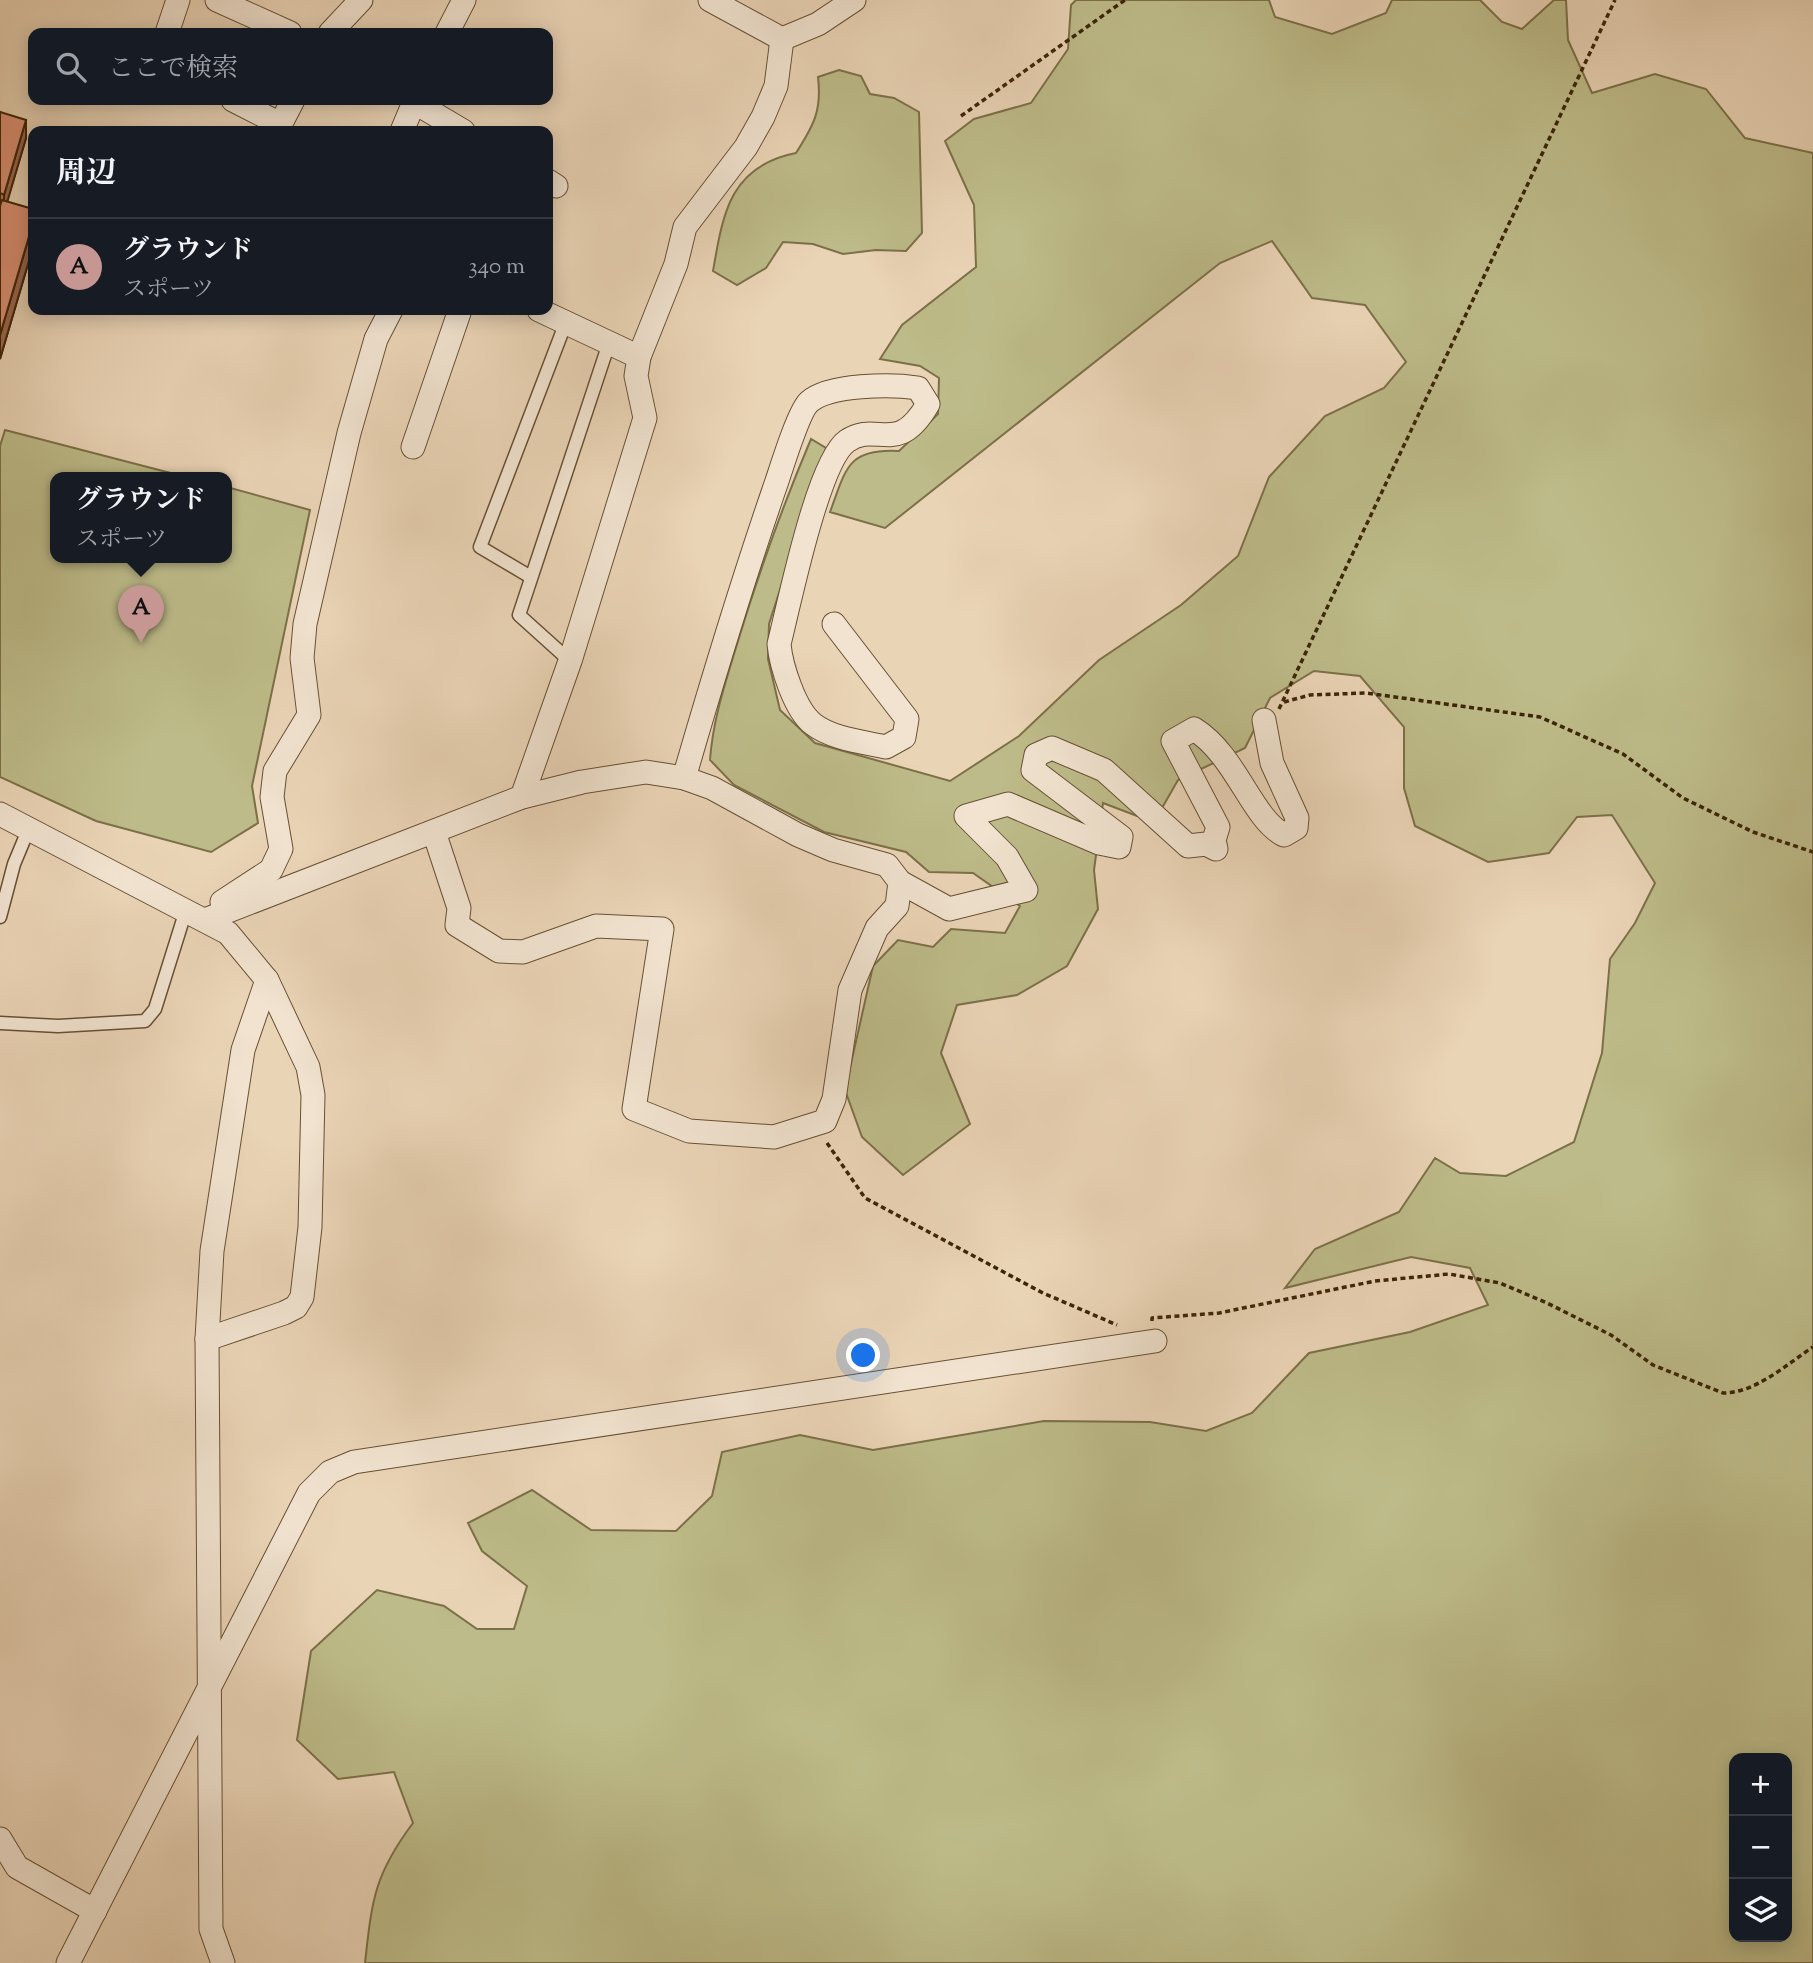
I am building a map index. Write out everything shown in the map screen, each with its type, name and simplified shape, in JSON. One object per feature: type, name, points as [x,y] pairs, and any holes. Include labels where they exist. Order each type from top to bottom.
[{"type":"street","points":[[169,28],[178,0]]},
{"type":"street","points":[[217,0],[279,28]]},
{"type":"street","points":[[335,28],[361,0]]},
{"type":"street","points":[[450,28],[464,0]]},
{"type":"street","points":[[710,0],[782,39]]},
{"type":"street","points":[[782,39],[818,24],[854,0]]},
{"type":"street","points":[[522,797],[570,661],[645,418],[636,376],[639,357],[676,264],[685,228],[746,147],[763,117],[776,86],[782,39]]},
{"type":"street","points":[[241,105],[276,126]]},
{"type":"street","points":[[280,126],[290,105]]},
{"type":"street","points":[[404,126],[412,105]]},
{"type":"street","points":[[421,105],[455,126]]},
{"type":"street","points":[[201,915],[271,870],[281,849],[272,797],[275,771],[309,715],[302,658],[305,624],[342,460],[376,339],[388,315]]},
{"type":"street","points":[[413,447],[458,315]]},
{"type":"street","points":[[550,315],[639,357]]},
{"type":"street","points":[[684,778],[725,633],[787,450],[807,403],[822,394],[890,384],[918,387],[928,404],[917,422],[896,435],[856,436],[844,443],[827,469],[779,644],[781,665],[812,723],[832,734],[886,747],[904,737],[907,719],[834,624]]},
{"type":"street","points":[[201,915],[224,914],[522,797],[582,782],[646,772],[684,778],[712,788],[797,835],[833,850],[887,865],[900,882],[949,909],[1026,890],[1007,857],[966,816],[1008,804],[1099,844],[1119,848],[1121,837],[1033,770],[1036,755],[1052,748],[1104,769],[1188,846],[1206,844],[1216,849],[1214,840],[1218,827],[1173,741],[1194,729],[1209,739],[1230,763],[1273,829],[1284,835],[1296,828],[1297,818],[1272,763],[1266,728]]},
{"type":"street","points":[[0,814],[201,915],[228,933],[267,979],[308,1067],[313,1095],[310,1227],[302,1297],[296,1307],[284,1313],[207,1339]]},
{"type":"street","points":[[434,832],[458,908],[457,925],[499,951],[523,952],[596,926],[662,929],[634,1110],[689,1131],[774,1137],[825,1121],[834,1098],[850,990],[877,928],[897,906],[900,882]]},
{"type":"street","points":[[223,1963],[211,1929],[207,1339],[212,1251],[241,1063],[267,979]]},
{"type":"street","points":[[68,1963],[309,1493],[330,1472],[354,1462],[1155,1341]]},
{"type":"street","points":[[0,1839],[17,1867],[95,1911]]},
{"type":"lane","points":[[529,576],[480,547],[566,322]]},
{"type":"lane","points":[[570,661],[519,615],[529,576],[609,342]]},
{"type":"lane","points":[[0,917],[14,864],[29,828]]},
{"type":"lane","points":[[0,1023],[58,1026],[145,1021],[155,1009],[201,915]]},
{"type":"path","points":[[961,116],[1125,0]]},
{"type":"path","points":[[1266,728],[1283,702],[1615,0]]},
{"type":"path","points":[[1266,728],[1283,702],[1310,695],[1366,693],[1540,717],[1623,754],[1683,798],[1753,832],[1813,852]]},
{"type":"path","points":[[825,1121],[827,1143],[866,1198],[1043,1293],[1117,1325]]},
{"type":"path","points":[[1155,1341],[1152,1318],[1219,1313],[1375,1281],[1449,1274],[1500,1283],[1547,1303],[1611,1335],[1653,1365],[1723,1393],[1735,1393],[1762,1381],[1813,1347]]},
{"type":"shaded area","points":[[1076,0],[1269,0],[1275,17],[1332,34],[1386,13],[1392,0],[1480,0],[1502,22],[1522,29],[1554,0],[1566,0],[1568,40],[1592,93],[1655,74],[1706,89],[1745,138],[1813,153],[1813,1963],[365,1963],[377,1889],[390,1858],[413,1823],[394,1772],[338,1779],[297,1740],[311,1651],[377,1590],[444,1606],[477,1629],[514,1629],[527,1586],[482,1551],[468,1523],[532,1490],[591,1530],[676,1531],[712,1496],[722,1452],[800,1435],[873,1450],[1044,1421],[1150,1422],[1206,1431],[1252,1413],[1309,1353],[1410,1332],[1488,1305],[1470,1268],[1411,1257],[1285,1288],[1315,1249],[1399,1212],[1435,1158],[1460,1173],[1506,1176],[1574,1142],[1602,1053],[1610,959],[1635,923],[1655,883],[1612,815],[1577,817],[1549,853],[1488,862],[1415,826],[1404,788],[1404,727],[1360,676],[1314,671],[1270,698],[1245,748],[1178,780],[1158,815],[1137,816],[1103,803],[1094,870],[1098,909],[1067,966],[1017,995],[957,1005],[941,1053],[970,1124],[903,1175],[862,1137],[845,1090],[873,966],[898,940],[933,947],[951,929],[1005,933],[1020,906],[973,873],[929,872],[906,852],[824,832],[734,785],[710,760],[721,700],[746,615],[781,514],[811,439],[826,448],[769,624],[768,659],[780,710],[815,743],[950,781],[1019,736],[1099,660],[1181,605],[1238,556],[1269,477],[1325,416],[1384,388],[1406,362],[1365,305],[1312,298],[1272,241],[1220,263],[885,528],[830,512],[851,464],[869,453],[899,451],[938,414],[939,378],[920,366],[880,359],[902,325],[976,267],[974,205],[945,141],[974,119],[1031,103],[1068,49],[1071,5]]},
{"type":"shaded area","points":[[839,70],[861,76],[870,94],[894,98],[919,112],[922,233],[906,251],[876,250],[843,254],[813,244],[783,242],[766,268],[737,285],[713,271],[721,230],[734,195],[743,181],[757,169],[774,159],[796,153],[808,134],[818,108],[818,77]]},
{"type":"shaded area","points":[[5,430],[167,472],[50,472],[50,563],[232,563],[232,488],[310,510],[252,786],[258,823],[211,852],[96,821],[0,777],[0,446]]},
{"type":"building","points":[[0,112],[26,120],[4,195],[0,193]]},
{"type":"building","points":[[2,200],[28,208],[28,240],[0,335]]},
{"type":"place","name":"グラウンド","points":[[141,643]]}]
